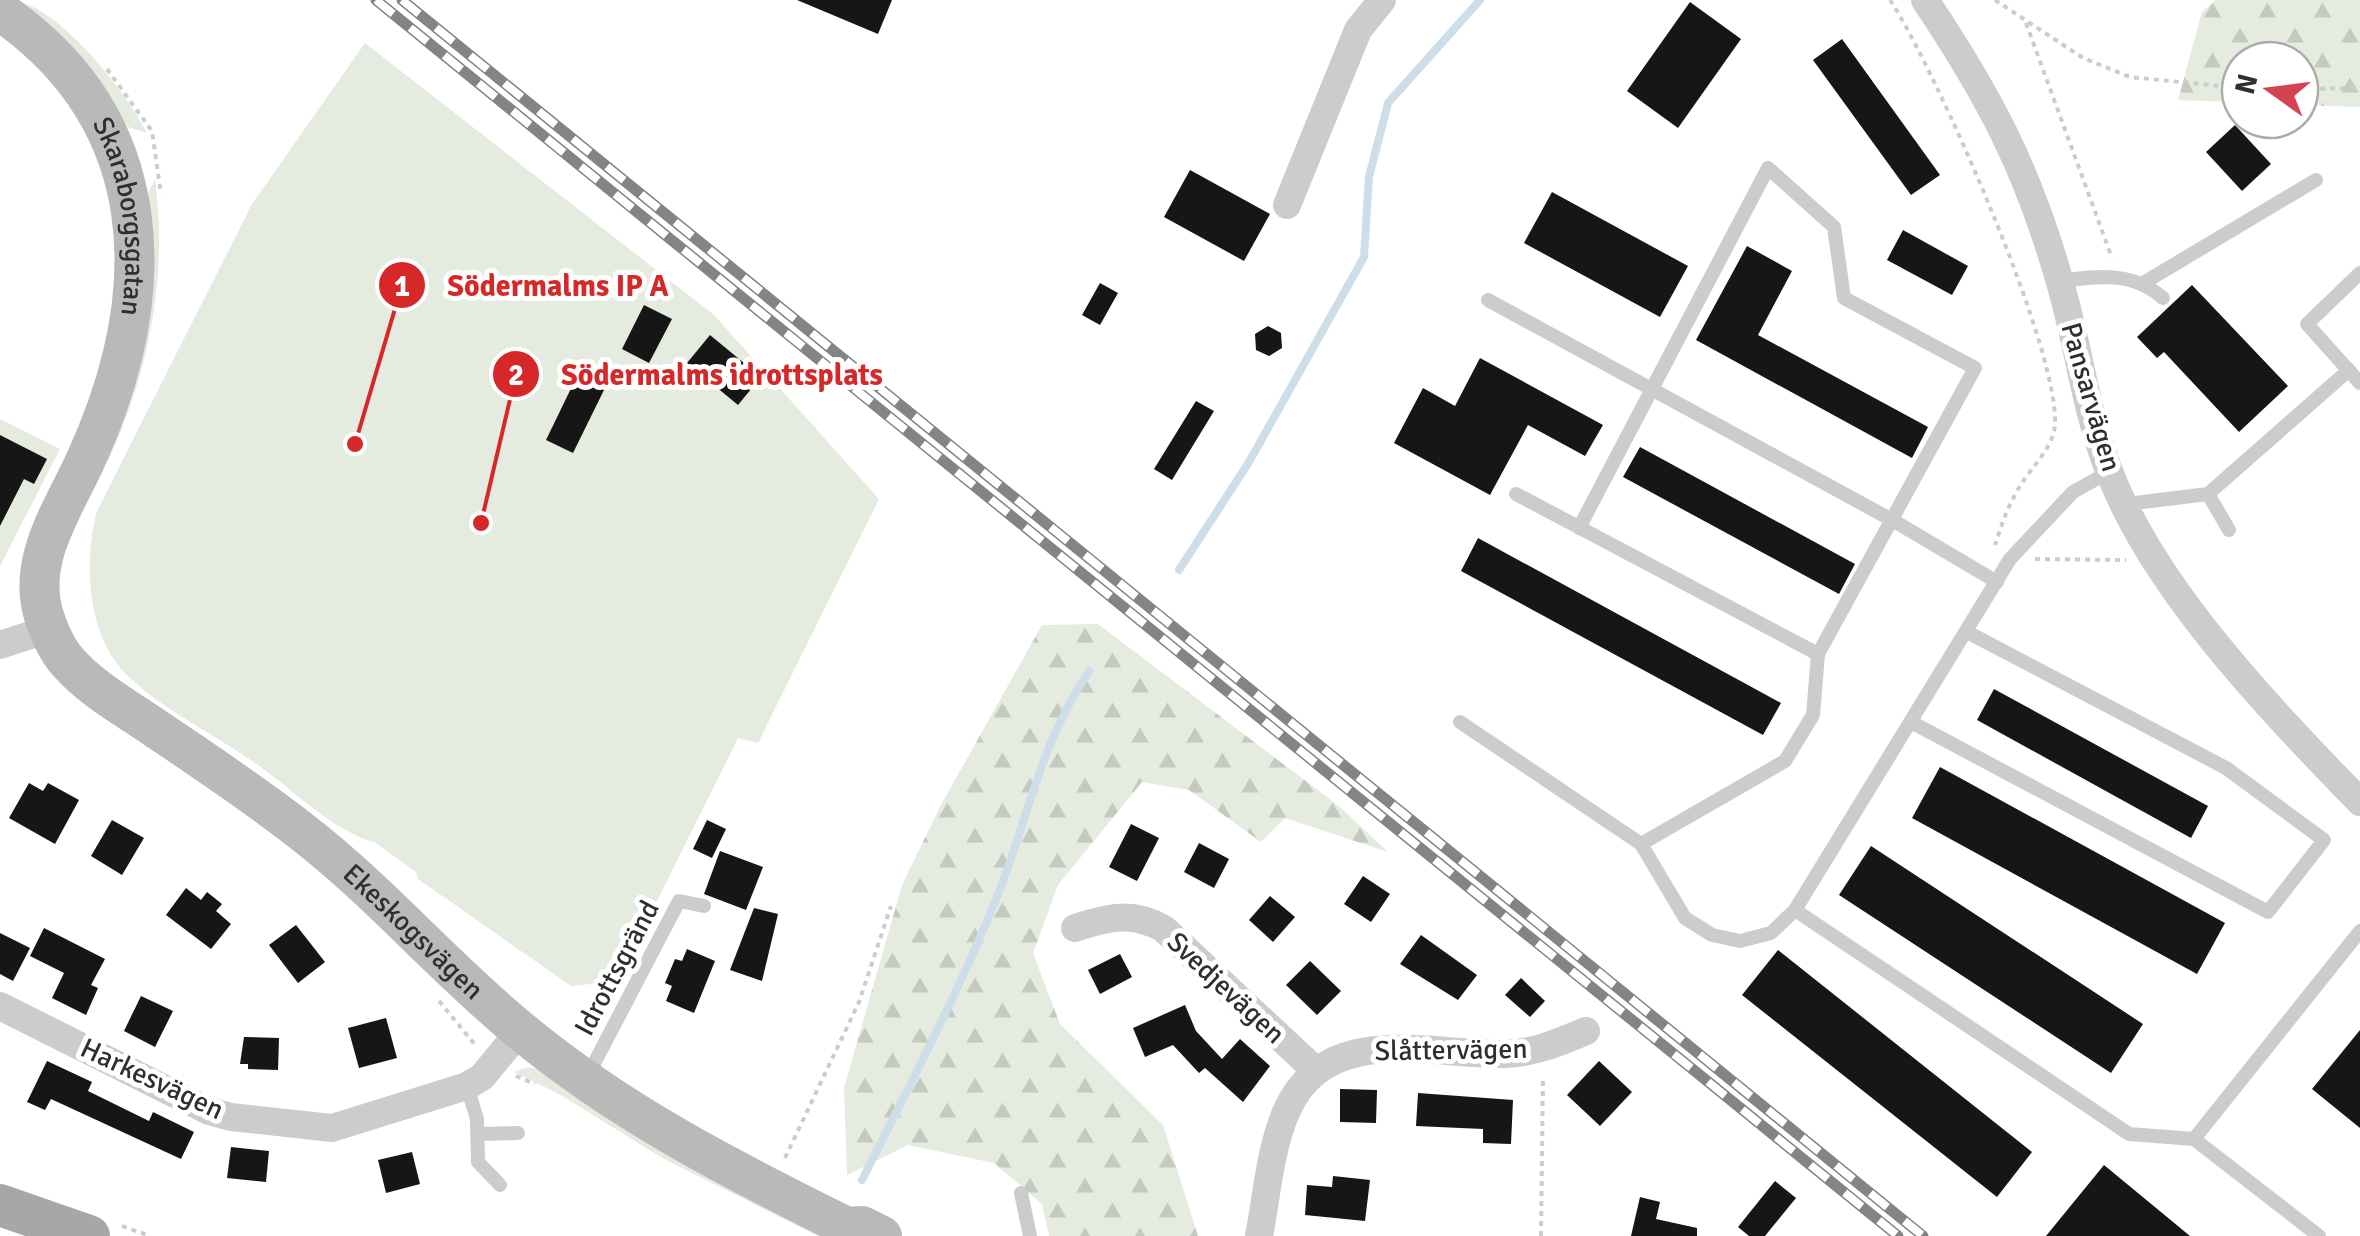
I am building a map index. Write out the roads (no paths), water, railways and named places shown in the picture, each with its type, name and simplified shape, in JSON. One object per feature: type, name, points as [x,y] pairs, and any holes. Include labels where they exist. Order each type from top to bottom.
[{"type":"main road","points":[[0,1204],[89,1236]]},
{"type":"street","points":[[1286,205],[1358,30],[1382,0]]},
{"type":"street","name":"Pansarvägen","points":[[1924,0],[2005,129],[2030,188],[2060,281],[2109,472],[2176,594],[2360,802]]},
{"type":"street","name":"Skaraborgsgatan","points":[[0,11],[45,46],[84,90],[122,159],[129,194],[134,287],[128,330],[102,422],[57,516],[41,564],[38,591],[49,630]]},
{"type":"street","points":[[0,646],[49,630]]},
{"type":"street","name":"Ekeskogsvägen","points":[[49,630],[66,661],[98,689],[305,834],[520,1030],[586,1080],[694,1151],[861,1233]]},
{"type":"street","name":"Svedjevägen","points":[[1075,928],[1120,916],[1143,917],[1164,930],[1314,1069]]},
{"type":"street","name":"Harkesvägen","points":[[0,1006],[208,1110],[231,1117],[332,1128],[468,1086],[482,1077],[520,1030]]},
{"type":"street","name":"Slåttervägen","points":[[1314,1069],[1363,1051],[1508,1054],[1543,1048],[1586,1031]]},
{"type":"street","points":[[1260,1236],[1280,1128],[1314,1069]]},
{"type":"lane","points":[[1579,528],[1768,168],[1834,228],[1844,298],[1975,368],[1818,654],[1813,715],[1785,761],[1641,844]]},
{"type":"lane","points":[[2145,282],[2316,180]]},
{"type":"lane","points":[[2360,274],[2306,324],[2360,382]]},
{"type":"lane","points":[[2060,281],[2119,276],[2145,282],[2163,298]]},
{"type":"lane","points":[[1488,300],[1991,578]]},
{"type":"lane","points":[[2127,504],[2208,494],[2349,370]]},
{"type":"lane","points":[[1460,722],[1641,844],[1685,918],[1712,935],[1740,942],[1772,933],[1796,910],[1967,632],[1991,578],[2073,492],[2109,472]]},
{"type":"lane","points":[[1516,494],[1818,654]]},
{"type":"lane","points":[[2208,494],[2229,530]]},
{"type":"lane","points":[[1911,722],[2268,912],[2324,840],[2226,768],[1967,632]]},
{"type":"lane","name":"Idrottsgränd","points":[[586,1080],[680,902],[704,906]]},
{"type":"lane","points":[[1796,910],[2129,1134],[2194,1139],[2319,1236]]},
{"type":"lane","points":[[2194,1139],[2360,932]]},
{"type":"lane","points":[[468,1086],[478,1134],[478,1162],[484,1173],[500,1185]]},
{"type":"lane","points":[[478,1134],[518,1134]]},
{"type":"lane","points":[[1021,1194],[1030,1236]]},
{"type":"waterway","points":[[1179,570],[1249,462],[1364,257],[1369,177],[1388,103],[1480,0]]},
{"type":"waterway","points":[[862,1180],[969,963],[1059,724],[1089,671]]},
{"type":"railway","points":[[376,0],[1898,1236]]},
{"type":"railway","points":[[402,0],[1923,1236]]},
{"type":"place","name":"Södermalms IP A","points":[[355,444]]},
{"type":"place","name":"Södermalms idrottsplats","points":[[481,523]]}]
